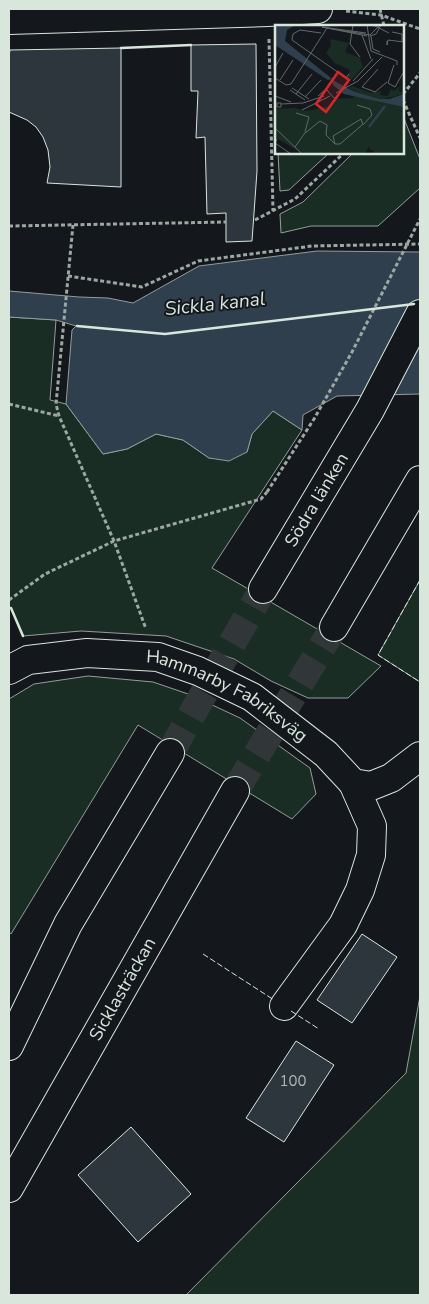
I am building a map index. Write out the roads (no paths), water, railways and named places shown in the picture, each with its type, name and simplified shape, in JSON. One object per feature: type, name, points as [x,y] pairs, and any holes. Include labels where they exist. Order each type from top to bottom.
[{"type":"main road","points":[[9,20],[328,9]]},
{"type":"main road","name":"Södra länken","points":[[263,589],[370,410],[420,314]]},
{"type":"main road","points":[[334,627],[420,480]]},
{"type":"main road","name":"Hammarby Fabriksväg","points":[[9,670],[28,660],[87,653],[158,657],[198,671],[252,697],[326,754],[353,783],[372,826],[371,855],[360,890],[343,925],[284,1006]]},
{"type":"main road","points":[[9,1017],[68,924],[170,752]]},
{"type":"main road","points":[[353,783],[372,786],[391,778],[420,756]]},
{"type":"main road","name":"Sicklasträckan","points":[[9,1188],[235,791]]},
{"type":"main road","points":[[9,1046],[68,924]]},
{"type":"water","name":"Sickla kanal","points":[[317,251],[420,252],[420,394],[337,396],[303,415],[302,430],[273,411],[252,434],[247,452],[229,461],[209,458],[183,440],[156,434],[127,449],[103,454],[66,404],[72,330],[76,326],[56,320],[9,317],[9,291],[108,298],[133,303],[199,266]]},
{"type":"tunnel","points":[[170,753],[263,589]]},
{"type":"tunnel","points":[[235,791],[334,627]]}]
